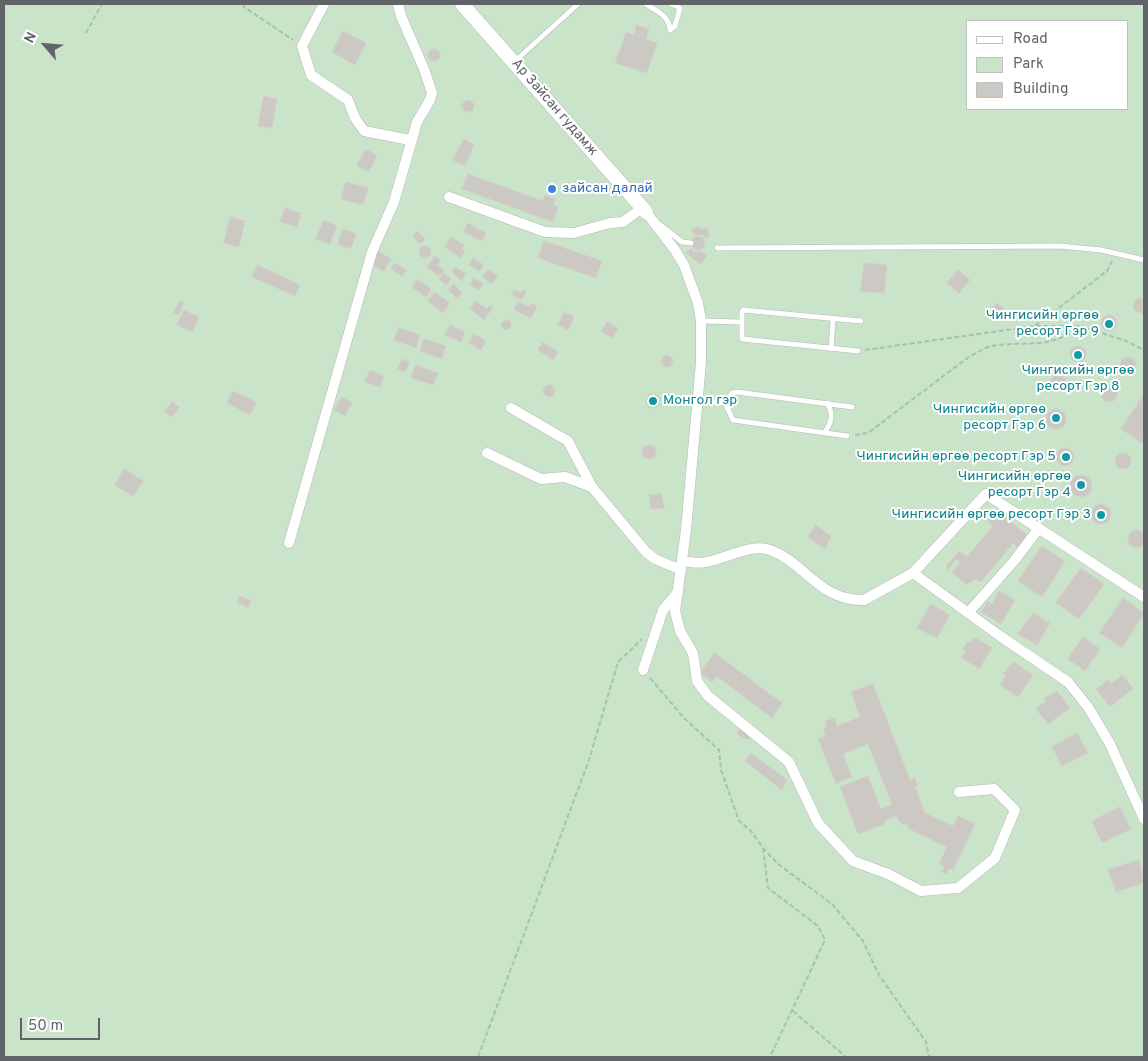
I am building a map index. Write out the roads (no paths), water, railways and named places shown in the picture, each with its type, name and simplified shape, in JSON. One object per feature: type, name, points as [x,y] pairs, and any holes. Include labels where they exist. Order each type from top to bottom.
[{"type":"street","points":[[324,4],[302,46],[311,75],[348,100],[355,118],[364,131],[410,140]]},
{"type":"street","points":[[289,543],[372,252],[394,202],[416,122],[430,100],[432,93],[398,4]]},
{"type":"street","name":"Ар Зайсан гудамж","points":[[462,4],[644,210]]},
{"type":"street","points":[[449,197],[545,232],[574,233],[610,223],[622,222],[644,210],[675,250],[684,266],[696,297],[701,321],[702,350],[698,401],[682,565],[675,611],[680,631],[693,653],[697,681],[708,696],[789,762],[818,824],[853,861],[888,874],[921,891],[958,888],[995,858],[1015,810],[994,789],[959,792]]},
{"type":"street","points":[[511,408],[568,441],[592,487],[646,552],[655,559],[682,565],[707,562],[756,548],[764,548],[786,560],[829,592],[855,600],[864,600],[914,573],[986,494],[1144,597]]},
{"type":"street","points":[[487,452],[541,479],[565,477],[592,487]]},
{"type":"street","points":[[968,613],[1009,567],[1039,528]]},
{"type":"street","points":[[914,573],[1021,651],[1062,676],[1079,694],[1110,744],[1144,819]]},
{"type":"street","points":[[643,670],[663,610],[678,592]]},
{"type":"lane","points":[[514,63],[578,4]]},
{"type":"lane","points":[[646,4],[662,14],[669,22],[670,30],[675,26],[680,8],[671,4]]},
{"type":"lane","points":[[644,210],[679,240],[691,243]]},
{"type":"lane","points":[[717,248],[1060,246],[1115,253],[1144,260]]},
{"type":"lane","points":[[858,351],[742,339],[741,322],[743,310],[833,320],[861,321]]},
{"type":"lane","points":[[831,349],[833,320]]},
{"type":"lane","points":[[701,321],[741,322]]},
{"type":"lane","points":[[724,403],[732,393],[737,392],[852,406]]},
{"type":"lane","points":[[698,401],[724,403]]},
{"type":"lane","points":[[724,403],[733,420],[847,436]]},
{"type":"lane","points":[[824,432],[831,420],[830,409],[827,403]]},
{"type":"place","name":"зайсан далай","points":[[552,189]]},
{"type":"place","name":"Чингисийн өргөө ресорт Гэр 9","points":[[1109,324]]},
{"type":"place","name":"Чингисийн өргөө ресорт Гэр 8","points":[[1078,355]]},
{"type":"place","name":"Монгол гэр","points":[[653,401]]},
{"type":"place","name":"Чингисийн өргөө ресорт Гэр 6","points":[[1056,418]]},
{"type":"place","name":"Чингисийн өргөө ресорт Гэр 5","points":[[1066,457]]},
{"type":"place","name":"Чингисийн өргөө ресорт Гэр 4","points":[[1081,485]]},
{"type":"place","name":"Чингисийн өргөө ресорт Гэр 3","points":[[1101,515]]}]
